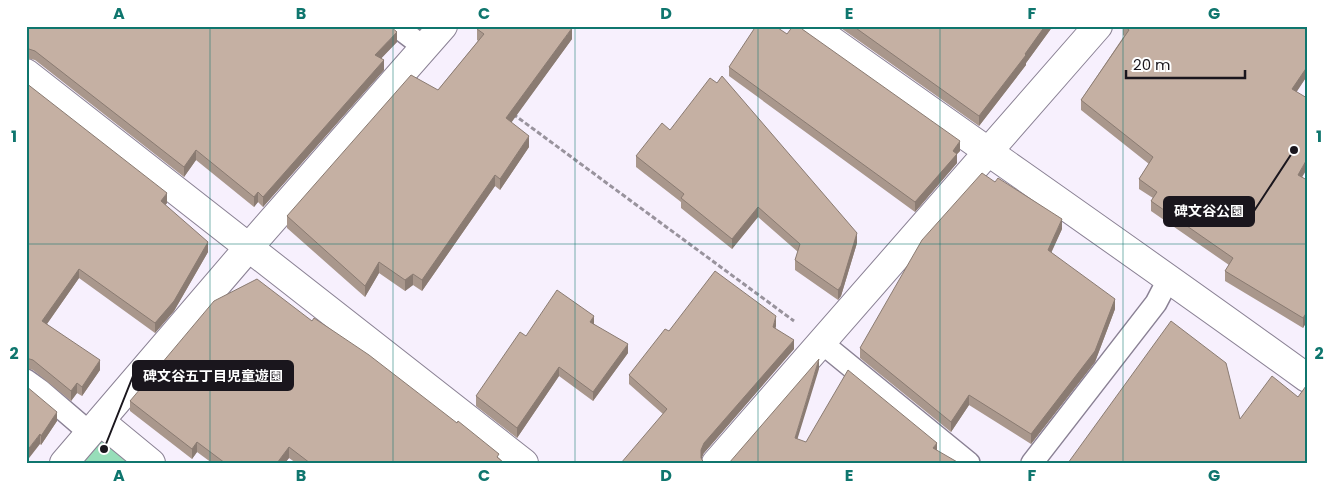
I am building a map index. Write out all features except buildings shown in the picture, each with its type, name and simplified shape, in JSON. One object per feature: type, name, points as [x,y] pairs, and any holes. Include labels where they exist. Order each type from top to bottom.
[{"type":"street","points":[[64,463],[249,247],[443,26]]},
{"type":"street","points":[[811,26],[987,152],[1169,278],[1307,378]]},
{"type":"street","points":[[716,463],[1098,26]]},
{"type":"street","points":[[30,82],[249,247],[524,463]]},
{"type":"street","points":[[95,427],[151,463]]},
{"type":"lane","points":[[396,26],[425,48]]},
{"type":"lane","points":[[1032,463],[1156,303],[1169,278]]},
{"type":"lane","points":[[822,342],[969,463]]},
{"type":"lane","points":[[26,380],[95,427]]},
{"type":"path","points":[[512,112],[822,342]]},
{"type":"green space","points":[[101,435],[138,463],[76,463]]},
{"type":"place","name":"碑文谷公園","points":[[1294,150]]},
{"type":"place","name":"碑文谷五丁目児童遊園","points":[[104,449]]}]
